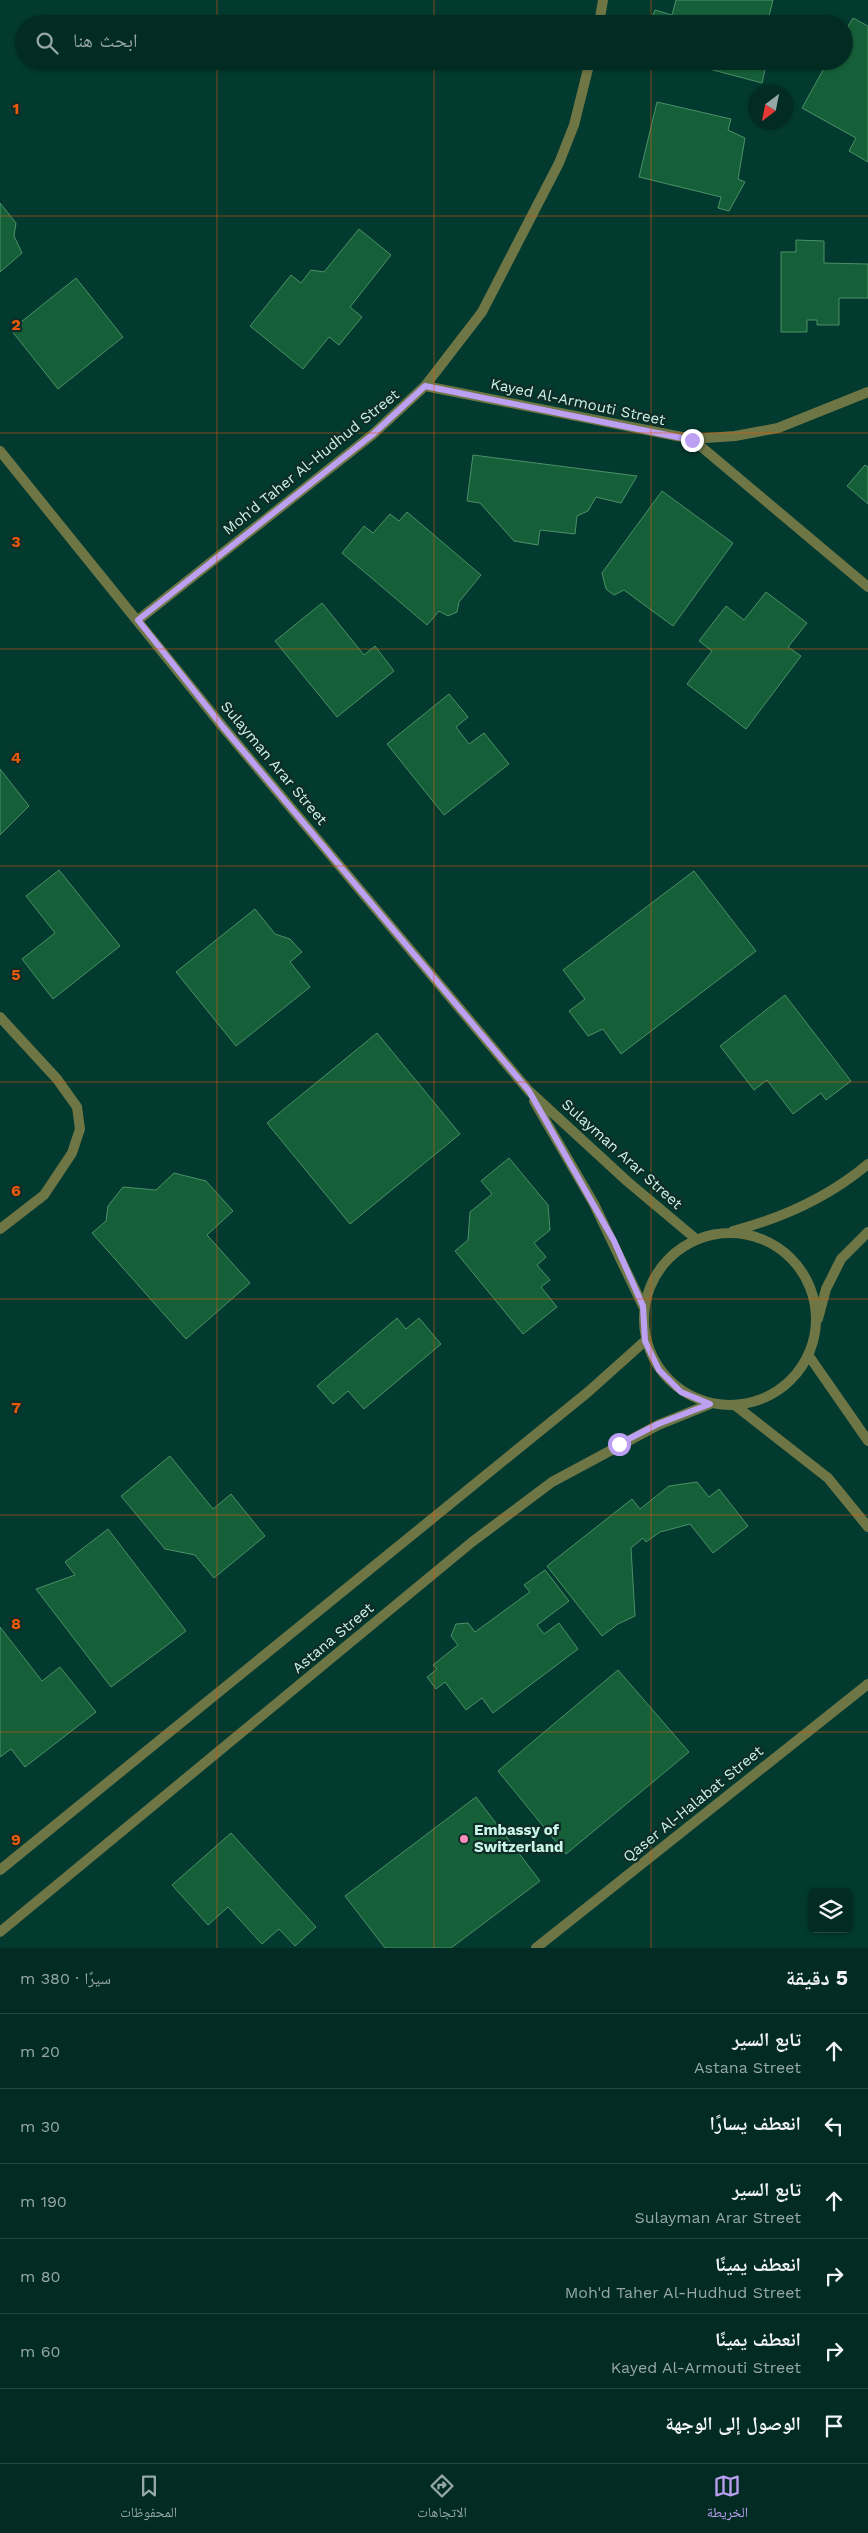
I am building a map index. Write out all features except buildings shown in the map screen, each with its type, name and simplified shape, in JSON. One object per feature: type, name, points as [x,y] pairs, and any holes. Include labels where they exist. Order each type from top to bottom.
[{"type":"street","points":[[600,15],[603,0]]},
{"type":"street","name":"Moh'd Taher Al-Hudhud Street","points":[[138,620],[372,435],[425,386],[482,312],[559,163],[574,125],[588,70]]},
{"type":"street","name":"Kayed Al-Armouti Street","points":[[425,386],[692,440],[735,436],[778,428],[868,392]]},
{"type":"street","points":[[692,440],[868,587]]},
{"type":"street","name":"Sulayman Arar Street","points":[[0,451],[223,727],[529,1091],[628,1182],[696,1239]]},
{"type":"street","points":[[0,1017],[57,1079],[77,1107],[80,1129],[72,1153],[44,1194],[0,1229]]},
{"type":"street","name":"Sulayman Arar Street","points":[[529,1091],[594,1204],[643,1306]]},
{"type":"street","points":[[868,1164],[848,1181],[798,1208],[765,1222],[696,1239],[671,1255],[652,1278],[643,1306],[645,1341],[659,1370],[681,1392],[710,1404],[736,1406],[767,1398],[792,1381],[809,1356],[826,1289],[841,1259],[868,1232]]},
{"type":"street","points":[[730,1232],[764,1239],[792,1259],[811,1288],[817,1322]]},
{"type":"street","name":"Astana Street","points":[[0,1870],[588,1392],[645,1341]]},
{"type":"street","points":[[809,1356],[868,1441]]},
{"type":"street","name":"Astana Street","points":[[0,1932],[472,1542],[552,1482],[658,1424],[710,1404]]},
{"type":"street","points":[[736,1406],[828,1478],[868,1527]]},
{"type":"street","name":"Qaser Al-Halabat Street","points":[[536,1948],[868,1684]]},
{"type":"place","name":"Embassy of Switzerland","points":[[464,1839]]},
{"type":"route","points":[[619,1444],[658,1424],[710,1404],[681,1392],[659,1370],[645,1341],[643,1306],[614,1241],[529,1091],[223,727],[138,620],[372,435],[425,386],[692,440]]}]
